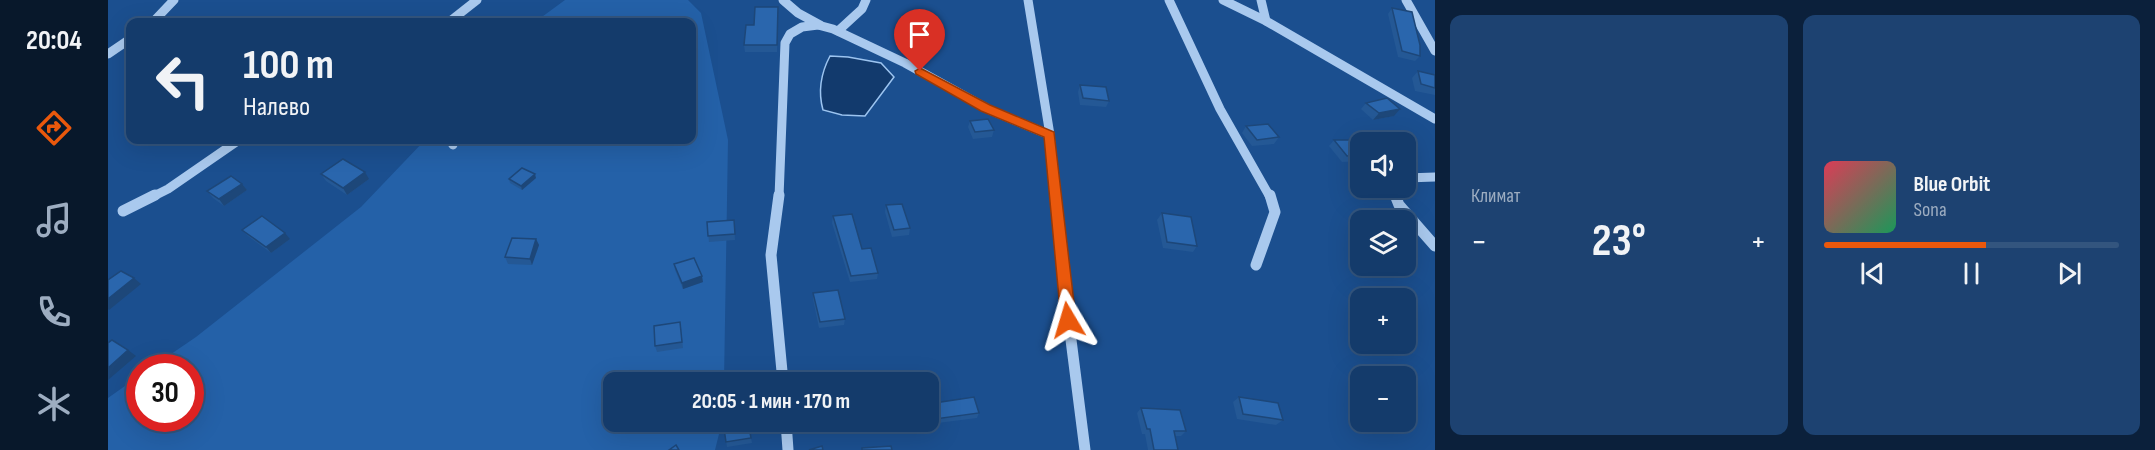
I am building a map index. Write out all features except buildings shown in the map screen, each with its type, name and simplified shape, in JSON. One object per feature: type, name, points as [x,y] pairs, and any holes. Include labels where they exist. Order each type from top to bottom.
[{"type":"street","points":[[157,18],[174,0]]},
{"type":"street","points":[[454,18],[477,0]]},
{"type":"street","points":[[783,0],[798,14],[903,61],[986,108],[1050,135]]},
{"type":"street","points":[[838,31],[862,9],[866,0]]},
{"type":"street","points":[[1028,0],[1050,135],[1063,277],[1085,450]]},
{"type":"street","points":[[1169,0],[1220,108],[1270,196],[1275,212],[1256,265]]},
{"type":"street","points":[[1223,0],[1266,21],[1433,116]]},
{"type":"street","points":[[1261,0],[1266,21]]},
{"type":"street","points":[[1406,0],[1435,51]]},
{"type":"street","points":[[782,372],[771,255],[781,182],[785,43],[787,36],[795,29],[820,25]]},
{"type":"street","points":[[108,54],[126,42]]},
{"type":"street","points":[[123,211],[168,189],[233,144]]},
{"type":"street","points":[[1416,176],[1435,177]]},
{"type":"street","points":[[1396,198],[1435,246]]},
{"type":"street","points":[[787,432],[788,450]]},
{"type":"shaded area","points":[[565,0],[688,0],[701,13],[728,140],[724,372],[603,372],[603,432],[720,432],[715,450],[108,450],[108,398],[126,385],[126,432],[204,432],[204,354],[171,354],[196,337],[361,207],[421,144],[696,144],[696,18],[540,18]]},
{"type":"shaded area","points":[[830,56],[881,63],[894,77],[865,116],[842,115],[823,110],[821,83]]},
{"type":"route","points":[[920,71],[986,108],[1050,135],[1068,320]]}]
